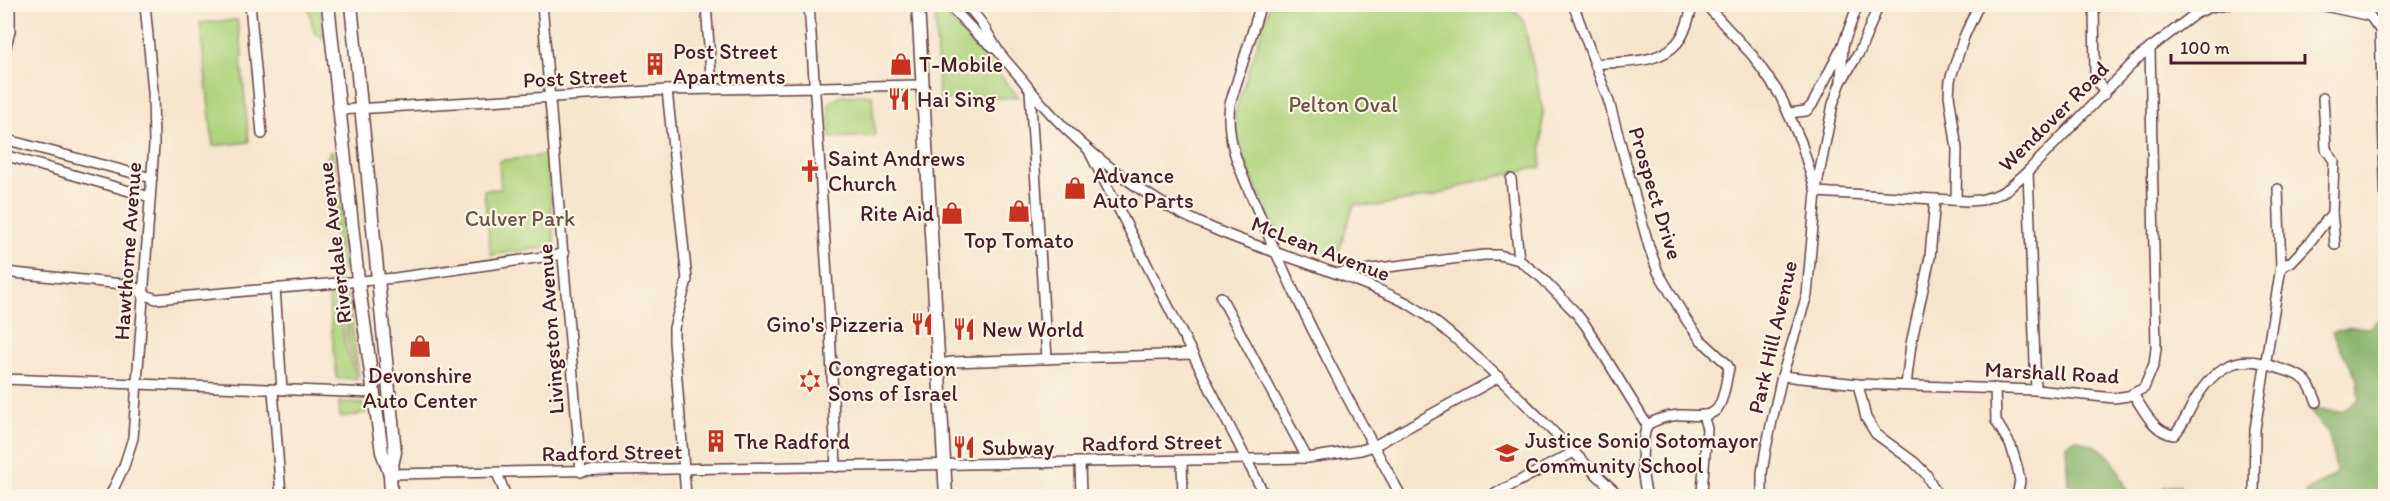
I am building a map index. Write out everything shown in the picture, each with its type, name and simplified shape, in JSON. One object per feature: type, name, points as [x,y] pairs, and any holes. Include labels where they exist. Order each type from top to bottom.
[{"type":"main road","name":"Riverdale Avenue","points":[[328,4],[358,280],[382,452],[390,474]]},
{"type":"main road","name":"Riverdale Avenue","points":[[351,4],[395,452],[390,474],[391,496]]},
{"type":"main road","points":[[918,4],[946,496]]},
{"type":"street","name":"Hawthorne Avenue","points":[[110,496],[124,466],[133,438],[152,178],[153,91],[145,4]]},
{"type":"street","points":[[250,4],[262,134]]},
{"type":"street","name":"Livingston Avenue","points":[[542,4],[581,472]]},
{"type":"street","points":[[706,4],[712,88]]},
{"type":"street","points":[[809,4],[829,302],[836,467]]},
{"type":"street","name":"McLean Avenue","points":[[948,4],[978,35],[999,52]]},
{"type":"street","name":"McLean Avenue","points":[[965,4],[987,29],[999,52],[1030,90],[1089,151],[1146,193],[1202,223],[1337,273],[1426,314],[1499,377],[1572,453],[1620,496]]},
{"type":"street","points":[[1262,4],[1228,116],[1237,162],[1299,303],[1401,496]]},
{"type":"street","name":"Prospect Drive","points":[[1573,4],[1609,102],[1658,272],[1701,340],[1729,368],[1720,405],[1711,414],[1702,415]]},
{"type":"street","points":[[1594,64],[1644,60],[1670,51],[1682,36],[1693,4]]},
{"type":"street","name":"Park Hill Avenue","points":[[1704,4],[1753,56],[1780,95],[1803,150],[1816,192],[1807,296],[1782,376],[1762,473],[1762,496]]},
{"type":"street","points":[[1789,113],[1806,111],[1812,105],[1843,45],[1858,4]]},
{"type":"street","points":[[1841,82],[1860,51],[1879,4]]},
{"type":"street","points":[[1956,200],[1957,149],[1949,95],[1950,80],[1978,4]]},
{"type":"street","points":[[2094,4],[2094,76],[2105,94]]},
{"type":"street","name":"Wendover Road","points":[[1816,192],[1956,200],[1981,200],[1999,194],[2028,171],[2150,48],[2195,9],[2227,4]]},
{"type":"street","points":[[2316,4],[2370,16],[2380,30],[2383,51],[2385,206]]},
{"type":"street","points":[[4,54],[10,31],[8,6]]},
{"type":"street","points":[[1816,192],[1828,124],[1841,82],[1843,45]]},
{"type":"street","points":[[2133,394],[2144,388],[2150,376],[2156,348],[2150,48]]},
{"type":"street","name":"Post Street","points":[[339,110],[712,88],[922,85]]},
{"type":"street","points":[[667,90],[687,280],[674,328],[686,496]]},
{"type":"street","points":[[1030,90],[1047,359]]},
{"type":"street","points":[[2323,98],[2326,149],[2334,160],[2332,213],[2335,245]]},
{"type":"street","points":[[4,139],[152,178]]},
{"type":"street","points":[[1089,151],[1265,496]]},
{"type":"street","points":[[4,155],[150,197]]},
{"type":"street","points":[[2028,171],[2036,390]]},
{"type":"street","points":[[1510,179],[1519,260]]},
{"type":"street","points":[[2254,496],[2255,429],[2281,267],[2278,189]]},
{"type":"street","points":[[1906,385],[1911,344],[1930,257],[1935,199]]},
{"type":"street","points":[[2281,267],[2291,262],[2309,243],[2332,213]]},
{"type":"street","points":[[4,272],[132,285],[143,294],[156,299],[379,279],[564,254]]},
{"type":"street","points":[[1337,273],[1484,255],[1499,255],[1519,260],[1542,278],[1586,326],[1647,425],[1642,478],[1647,496]]},
{"type":"street","points":[[275,288],[282,496]]},
{"type":"street","points":[[1221,297],[1307,458]]},
{"type":"street","points":[[940,364],[1192,354]]},
{"type":"street","name":"Marshall Road","points":[[1782,376],[1858,384],[2036,390],[2114,398],[2133,394],[2158,429],[2174,435],[2181,429],[2196,398],[2224,367],[2238,361],[2264,363],[2306,381],[2317,402]]},
{"type":"street","name":"Radford Street","points":[[390,474],[1080,464],[1307,458],[1374,446],[1499,377]]},
{"type":"street","points":[[4,379],[374,393]]},
{"type":"street","points":[[1858,384],[1866,418],[1876,434],[1914,462],[1926,474],[1938,496]]},
{"type":"street","points":[[1995,388],[1996,421],[2011,446],[2017,466],[2020,481],[2017,496]]},
{"type":"street","points":[[1647,425],[1667,417],[1702,415],[1707,429],[1702,492],[1705,496]]},
{"type":"street","points":[[1491,496],[1572,453]]},
{"type":"street","points":[[1182,461],[1184,496]]},
{"type":"street","points":[[1080,464],[1081,496]]},
{"type":"street","points":[[497,473],[506,496]]},
{"type":"green space","points":[[308,5],[321,5],[324,39],[314,32]]},
{"type":"green space","name":"Pelton Oval","points":[[1270,5],[1507,5],[1523,19],[1543,110],[1541,167],[1477,181],[1437,195],[1376,206],[1354,204],[1337,257],[1282,237],[1256,188],[1235,129],[1236,109]]},
{"type":"green space","points":[[935,11],[943,11],[1019,97],[939,100]]},
{"type":"green space","points":[[237,20],[243,57],[241,58],[249,142],[213,146],[200,23]]},
{"type":"green space","points":[[872,95],[875,136],[830,138],[829,103],[841,96]]},
{"type":"green space","points":[[330,152],[333,152],[347,259],[335,237],[330,169],[326,161]]},
{"type":"green space","name":"Culver Park","points":[[546,155],[555,246],[491,255],[484,190],[501,189],[499,161]]},
{"type":"green space","points":[[334,241],[345,262],[343,270],[332,273]]},
{"type":"green space","points":[[334,293],[343,293],[348,297],[359,376],[348,343],[346,318]]},
{"type":"green space","points":[[328,294],[331,294],[342,316],[345,345],[357,378],[337,379]]},
{"type":"green space","points":[[2385,314],[2385,496],[2307,496],[2305,492],[2337,474],[2329,434],[2308,409],[2342,412],[2359,399],[2357,379],[2332,332],[2352,327],[2369,328]]},
{"type":"green space","points":[[339,402],[363,404],[366,413],[340,417]]},
{"type":"green space","points":[[2076,439],[2097,447],[2108,455],[2116,466],[2130,496],[2105,496],[2103,491],[2068,484],[2066,445]]},
{"type":"green space","points":[[2180,486],[2186,496],[2153,496],[2165,487]]},
{"type":"place","name":"Post Street Apartments","points":[[655,64]]},
{"type":"place","name":"T-Mobile","points":[[901,64]]},
{"type":"place","name":"Hai Sing","points":[[899,99]]},
{"type":"place","name":"Saint Andrews Church","points":[[810,171]]},
{"type":"place","name":"Advance Auto Parts","points":[[1075,188]]},
{"type":"place","name":"Top Tomato","points":[[1019,211]]},
{"type":"place","name":"Rite Aid","points":[[952,213]]},
{"type":"place","name":"Gino's Pizzeria","points":[[922,324]]},
{"type":"place","name":"New World","points":[[964,329]]},
{"type":"place","name":"Devonshire Auto Center","points":[[420,346]]},
{"type":"place","name":"Congregation Sons of Israel","points":[[810,381]]},
{"type":"place","name":"The Radford","points":[[716,441]]},
{"type":"place","name":"Subway","points":[[964,447]]},
{"type":"place","name":"Justice Sonio Sotomayor Community School","points":[[1507,453]]}]
